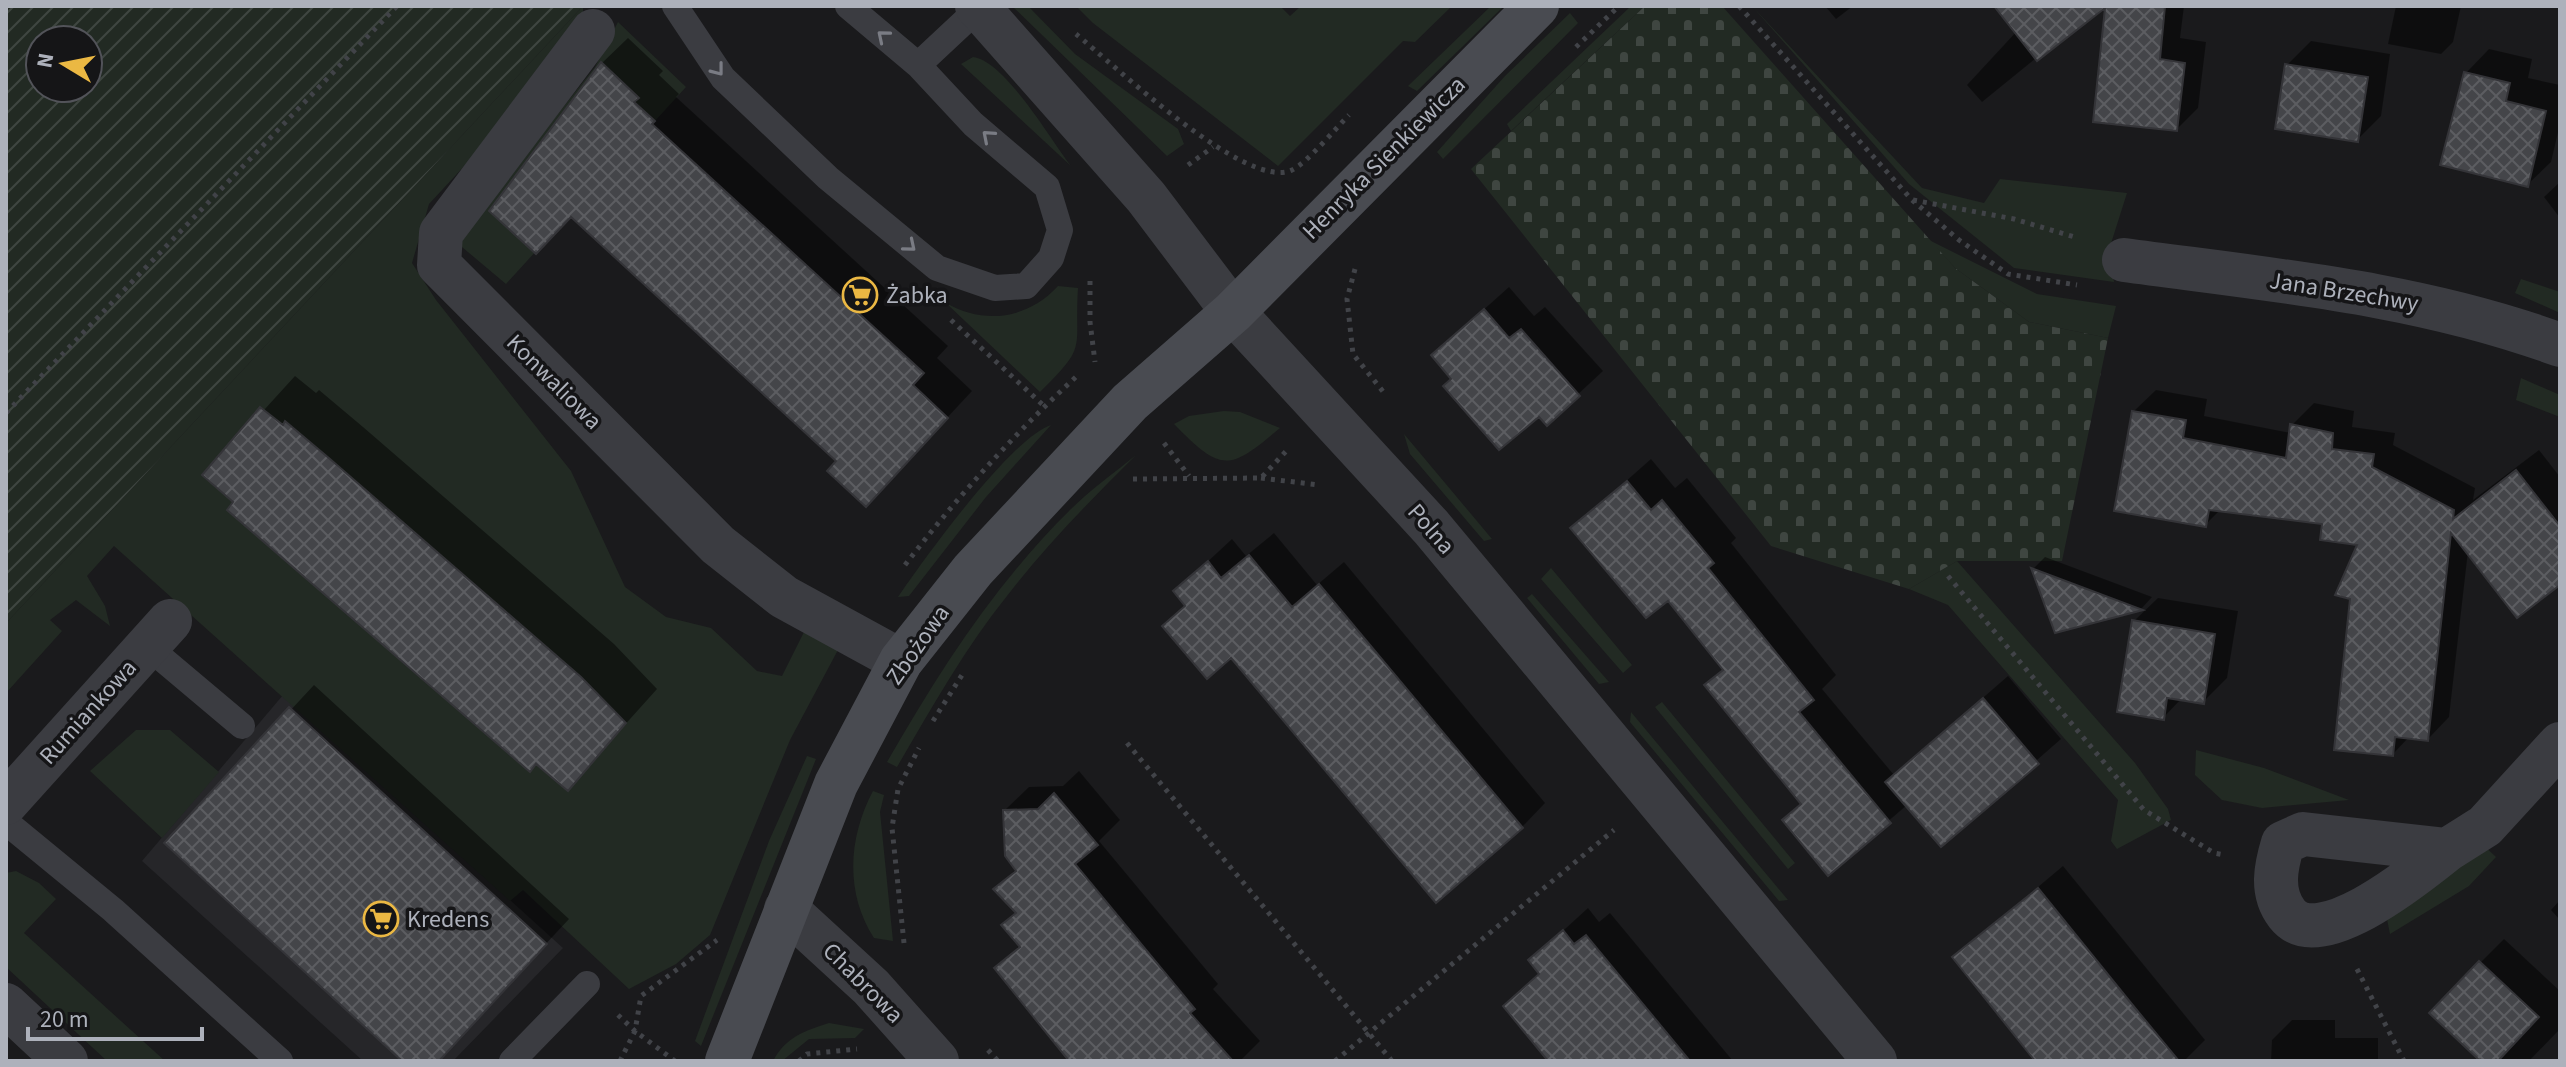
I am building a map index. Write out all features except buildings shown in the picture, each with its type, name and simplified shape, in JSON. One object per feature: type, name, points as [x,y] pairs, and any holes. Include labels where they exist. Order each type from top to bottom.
[{"type":"street","name":"Henryka Sienkiewicza","points":[[1233,312],[1537,6]]},
{"type":"street","name":"Polna","points":[[978,7],[1146,197],[1233,312],[1431,527],[1875,1061]]},
{"type":"street","name":"Konwaliowa","points":[[593,31],[441,233],[439,265],[718,545],[784,597],[901,661]]},
{"type":"street","name":"Jana Brzechwy","points":[[2124,260],[2405,299],[2504,324],[2560,345]]},
{"type":"street","name":"Zbożowa","points":[[727,1061],[836,784],[901,661],[973,570],[1130,402],[1233,312]]},
{"type":"street","name":"Rumiankowa","points":[[6,803],[158,634]]},
{"type":"street","points":[[2447,850],[2303,834],[2283,843],[2276,866],[2276,887],[2282,907],[2293,922],[2313,926],[2333,922],[2403,884],[2485,826],[2560,744]]},
{"type":"street","name":"Chabrowa","points":[[786,909],[871,987],[937,1061]]},
{"type":"street","points":[[6,1005],[66,1061]]},
{"type":"lane","points":[[675,6],[723,78],[828,178],[937,268],[995,288],[1026,286],[1051,258],[1060,230],[1047,187],[973,124],[918,65],[848,6]]},
{"type":"lane","points":[[918,65],[978,7]]},
{"type":"lane","points":[[158,634],[242,726]]},
{"type":"lane","points":[[6,822],[113,910],[280,1061]]},
{"type":"lane","points":[[512,1061],[587,984]]},
{"type":"path","points":[[6,413],[397,6]]},
{"type":"path","points":[[1069,27],[1213,147],[1262,172],[1291,170],[1360,105]]},
{"type":"path","points":[[1146,197],[1213,147]]},
{"type":"path","points":[[1912,200],[2055,231],[2121,252],[2124,260]]},
{"type":"path","points":[[1090,275],[1094,361],[1189,477]]},
{"type":"path","points":[[1124,486],[1136,476],[1261,478],[1324,411],[1369,373]]},
{"type":"path","points":[[1948,576],[2144,810],[2214,853],[2276,866]]},
{"type":"path","points":[[932,723],[964,671]]},
{"type":"path","points":[[911,955],[904,945],[892,828],[898,789],[925,737]]},
{"type":"path","points":[[1127,743],[1392,1061]]},
{"type":"path","points":[[1335,1061],[1656,796]]},
{"type":"path","points":[[2333,922],[2404,1061]]},
{"type":"path","points":[[799,1061],[807,1054],[864,1049],[898,1017]]},
{"type":"path","points":[[620,1061],[635,1031],[676,1061]]},
{"type":"shaded area","points":[[283,695],[563,948],[453,1061],[363,1061],[142,861]]},
{"type":"green space","points":[[6,6],[583,6],[6,623]]},
{"type":"green space","points":[[583,6],[583,18],[481,148],[429,204],[412,263],[436,300],[571,471],[625,587],[666,617],[711,628],[757,671],[782,676],[804,632],[839,648],[790,740],[710,935],[676,964],[629,989],[523,890],[510,901],[114,546],[87,576],[105,606],[110,626],[76,600],[50,620],[62,631],[6,693],[6,623]]},
{"type":"green space","points":[[1012,6],[1028,6],[1075,54],[1178,129],[1184,144],[1167,156]]},
{"type":"green space","points":[[1076,6],[1280,6],[1290,16],[1301,6],[1452,6],[1415,42],[1403,41],[1278,166],[1093,23]]},
{"type":"green space","points":[[1491,6],[1504,6],[1417,91],[1408,86]]},
{"type":"green space","points":[[1631,6],[1645,6],[1511,131],[1507,124]]},
{"type":"green space","points":[[1645,6],[1722,6],[1955,268],[2029,322],[2108,338],[2062,561],[1957,561],[1909,589],[1771,546],[1471,169]]},
{"type":"green space","points":[[1752,6],[1922,188],[1984,203],[2000,179],[2127,193],[2108,253],[2114,282],[2014,268],[1909,184]]},
{"type":"green space","points":[[1570,13],[1578,23],[1443,159],[1437,152],[1505,76]]},
{"type":"green space","points":[[618,22],[686,87],[506,284],[456,242],[595,67]]},
{"type":"green space","points":[[973,57],[986,62],[1013,86],[1071,166],[961,64]]},
{"type":"green space","points":[[1929,240],[2037,294],[2116,306],[2108,338],[2029,322],[1955,268]]},
{"type":"green space","points":[[2521,279],[2560,292],[2560,313],[2515,293]]},
{"type":"green space","points":[[1058,286],[1078,288],[1076,346],[1066,364],[1040,392],[946,303],[975,314],[1005,315],[1033,306]]},
{"type":"green space","points":[[2521,378],[2560,395],[2560,417],[2516,400]]},
{"type":"green space","points":[[1240,412],[1280,428],[1249,452],[1237,459],[1226,460],[1204,451],[1174,424],[1189,416]]},
{"type":"green space","points":[[1051,425],[986,497],[909,596],[898,597],[947,529],[992,475],[1034,435]]},
{"type":"green space","points":[[1404,434],[1492,539],[1484,541],[1410,454]]},
{"type":"green space","points":[[1136,455],[1069,523],[1022,577],[963,658],[897,767],[887,762],[948,661],[1017,568],[1078,503]]},
{"type":"green space","points":[[1957,561],[2135,763],[2168,809],[2171,820],[2117,849],[2111,841],[2118,800],[1948,605],[1909,589]]},
{"type":"green space","points":[[1551,568],[1632,665],[1623,673],[1541,579]]},
{"type":"green space","points":[[1532,594],[1609,682],[1599,684],[1527,598]]},
{"type":"green space","points":[[1662,702],[1795,863],[1788,869],[1655,707]]},
{"type":"green space","points":[[1631,712],[1788,900],[1779,901],[1630,722]]},
{"type":"green space","points":[[136,730],[170,730],[219,772],[162,838],[90,771]]},
{"type":"green space","points":[[2196,750],[2264,768],[2349,800],[2262,808],[2222,800],[2195,775]]},
{"type":"green space","points":[[807,756],[816,759],[701,1046],[695,1041],[769,841]]},
{"type":"green space","points":[[873,791],[884,795],[880,812],[893,941],[874,938],[858,903],[854,884],[855,846]]},
{"type":"green space","points":[[2480,842],[2496,857],[2469,886],[2390,934],[2387,919]]},
{"type":"green space","points":[[16,871],[39,883],[56,899],[24,933],[165,1061],[107,1061],[6,967],[6,873]]},
{"type":"green space","points":[[829,1023],[864,1029],[855,1038],[809,1039],[782,1061],[773,1061],[796,1036]]},
{"type":"place","name":"Żabka","points":[[860,295]]},
{"type":"place","name":"Kredens","points":[[381,919]]}]
